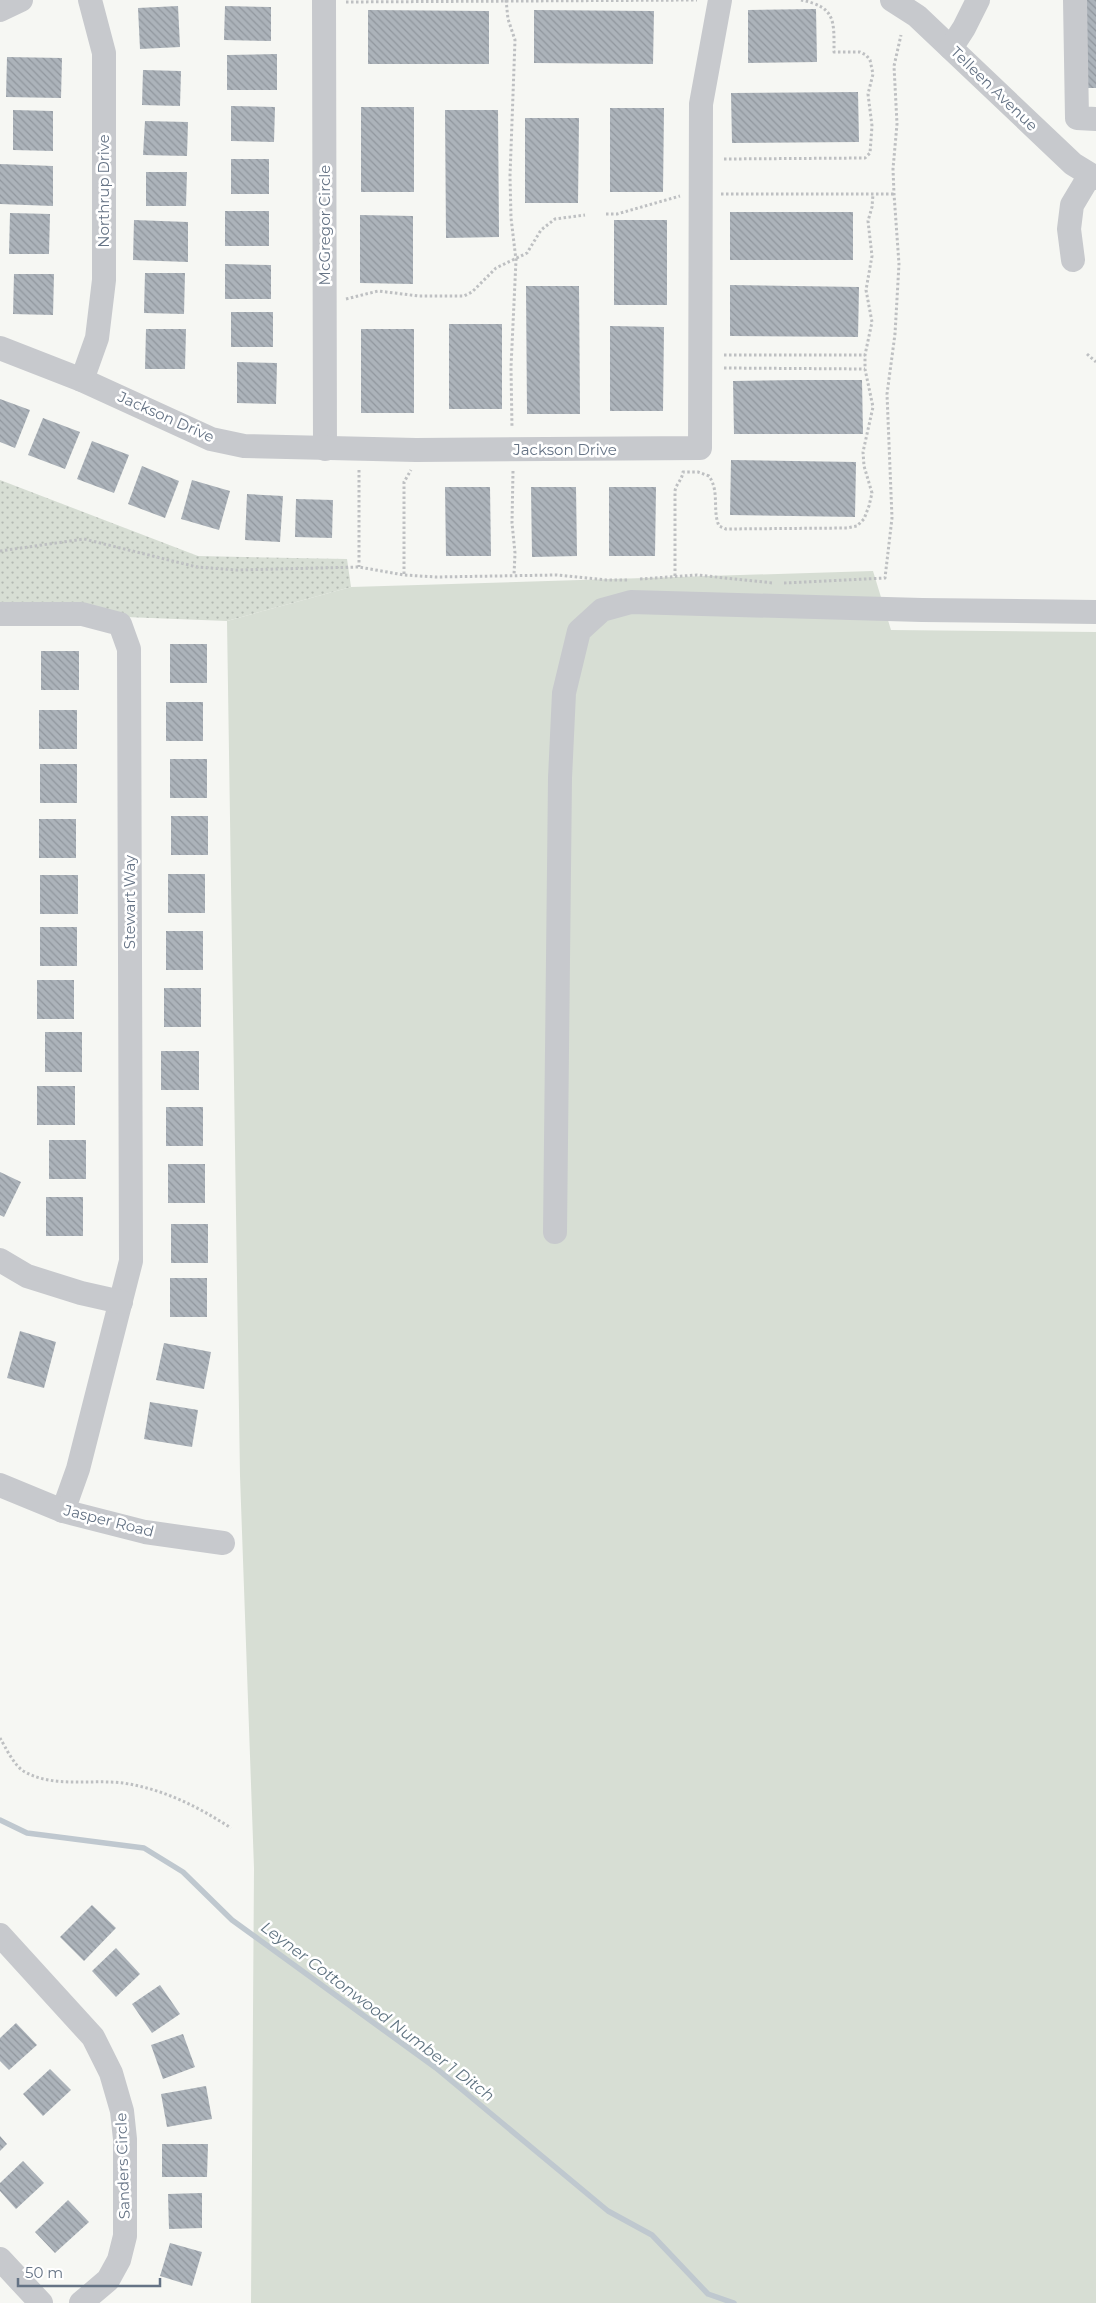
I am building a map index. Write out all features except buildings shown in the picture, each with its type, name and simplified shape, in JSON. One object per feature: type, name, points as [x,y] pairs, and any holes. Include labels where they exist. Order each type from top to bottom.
[{"type":"street","points":[[0,10],[21,0]]},
{"type":"street","name":"Northrup Drive","points":[[82,380],[97,338],[104,280],[104,53],[90,0]]},
{"type":"street","name":"Jackson Drive","points":[[0,348],[82,380],[211,439],[244,446],[325,449],[700,448],[700,104],[720,0]]},
{"type":"street","name":"Telleen Avenue","points":[[892,0],[917,16],[1073,164],[1093,176]]},
{"type":"street","points":[[951,48],[964,28],[978,0]]},
{"type":"street","points":[[1057,148],[1086,119],[1075,0]]},
{"type":"street","name":"McGregor Circle","points":[[325,449],[335,1]]},
{"type":"street","points":[[1073,260],[1069,229],[1072,205],[1093,176]]},
{"type":"street","points":[[555,1232],[560,778],[564,693],[579,631],[602,610],[632,602],[922,610],[1096,612]]},
{"type":"street","name":"Stewart Way","points":[[0,614],[82,614],[120,624],[129,649],[131,1261],[121,1302]]},
{"type":"street","points":[[0,1260],[26,1276],[81,1293],[121,1302],[76,1477],[63,1511]]},
{"type":"street","name":"Jasper Road","points":[[0,1484],[63,1511],[145,1532],[223,1543]]},
{"type":"street","name":"Sanders Circle","points":[[0,1935],[93,2037],[111,2073],[122,2111],[125,2139],[125,2236],[119,2260],[108,2280],[81,2303]]},
{"type":"street","points":[[0,2259],[42,2303]]},
{"type":"path","points":[[335,1],[697,0]]},
{"type":"path","points":[[724,158],[868,156],[872,126],[868,94],[873,74],[870,60],[860,52],[834,52],[834,25],[831,16],[825,8],[801,0]]},
{"type":"path","points":[[506,1],[508,19],[515,40],[510,176],[511,218],[516,260],[511,366],[512,434]]},
{"type":"path","points":[[675,576],[675,491],[676,486],[681,481],[682,472],[698,472],[709,476],[716,490],[716,520],[719,526],[726,529],[847,528],[856,526],[864,519],[872,492],[864,466],[863,452],[873,407],[865,369],[865,354],[872,322],[866,290],[872,256],[868,221],[873,194]]},
{"type":"path","points":[[715,195],[894,194]]},
{"type":"path","points":[[606,214],[617,214],[678,196],[686,196]]},
{"type":"path","points":[[346,299],[378,291],[419,296],[464,296],[472,292],[496,268],[516,260],[527,253],[541,230],[554,219],[585,215]]},
{"type":"path","points":[[724,354],[865,354]]},
{"type":"path","points":[[1087,354],[1096,362]]},
{"type":"path","points":[[724,368],[865,369]]},
{"type":"path","points":[[513,464],[512,523],[515,553],[514,575]]},
{"type":"path","points":[[359,469],[359,567]]},
{"type":"path","points":[[404,574],[404,482],[411,469]]},
{"type":"path","points":[[0,1738],[24,1771],[46,1779],[68,1782],[122,1783],[154,1790],[202,1809],[231,1828]]},
{"type":"shaded area","points":[[0,480],[198,556],[347,559],[351,587],[227,621],[0,612]]},
{"type":"shaded area","points":[[873,571],[891,630],[1096,632],[1096,2303],[251,2303],[254,1868],[240,1476],[227,621],[351,587]]},
{"type":"waterway","name":"Leyner Cottonwood Number 1 Ditch","points":[[0,1820],[27,1833],[144,1848],[183,1872],[232,1920],[436,2068],[608,2211],[652,2235],[708,2294],[734,2303]]}]
